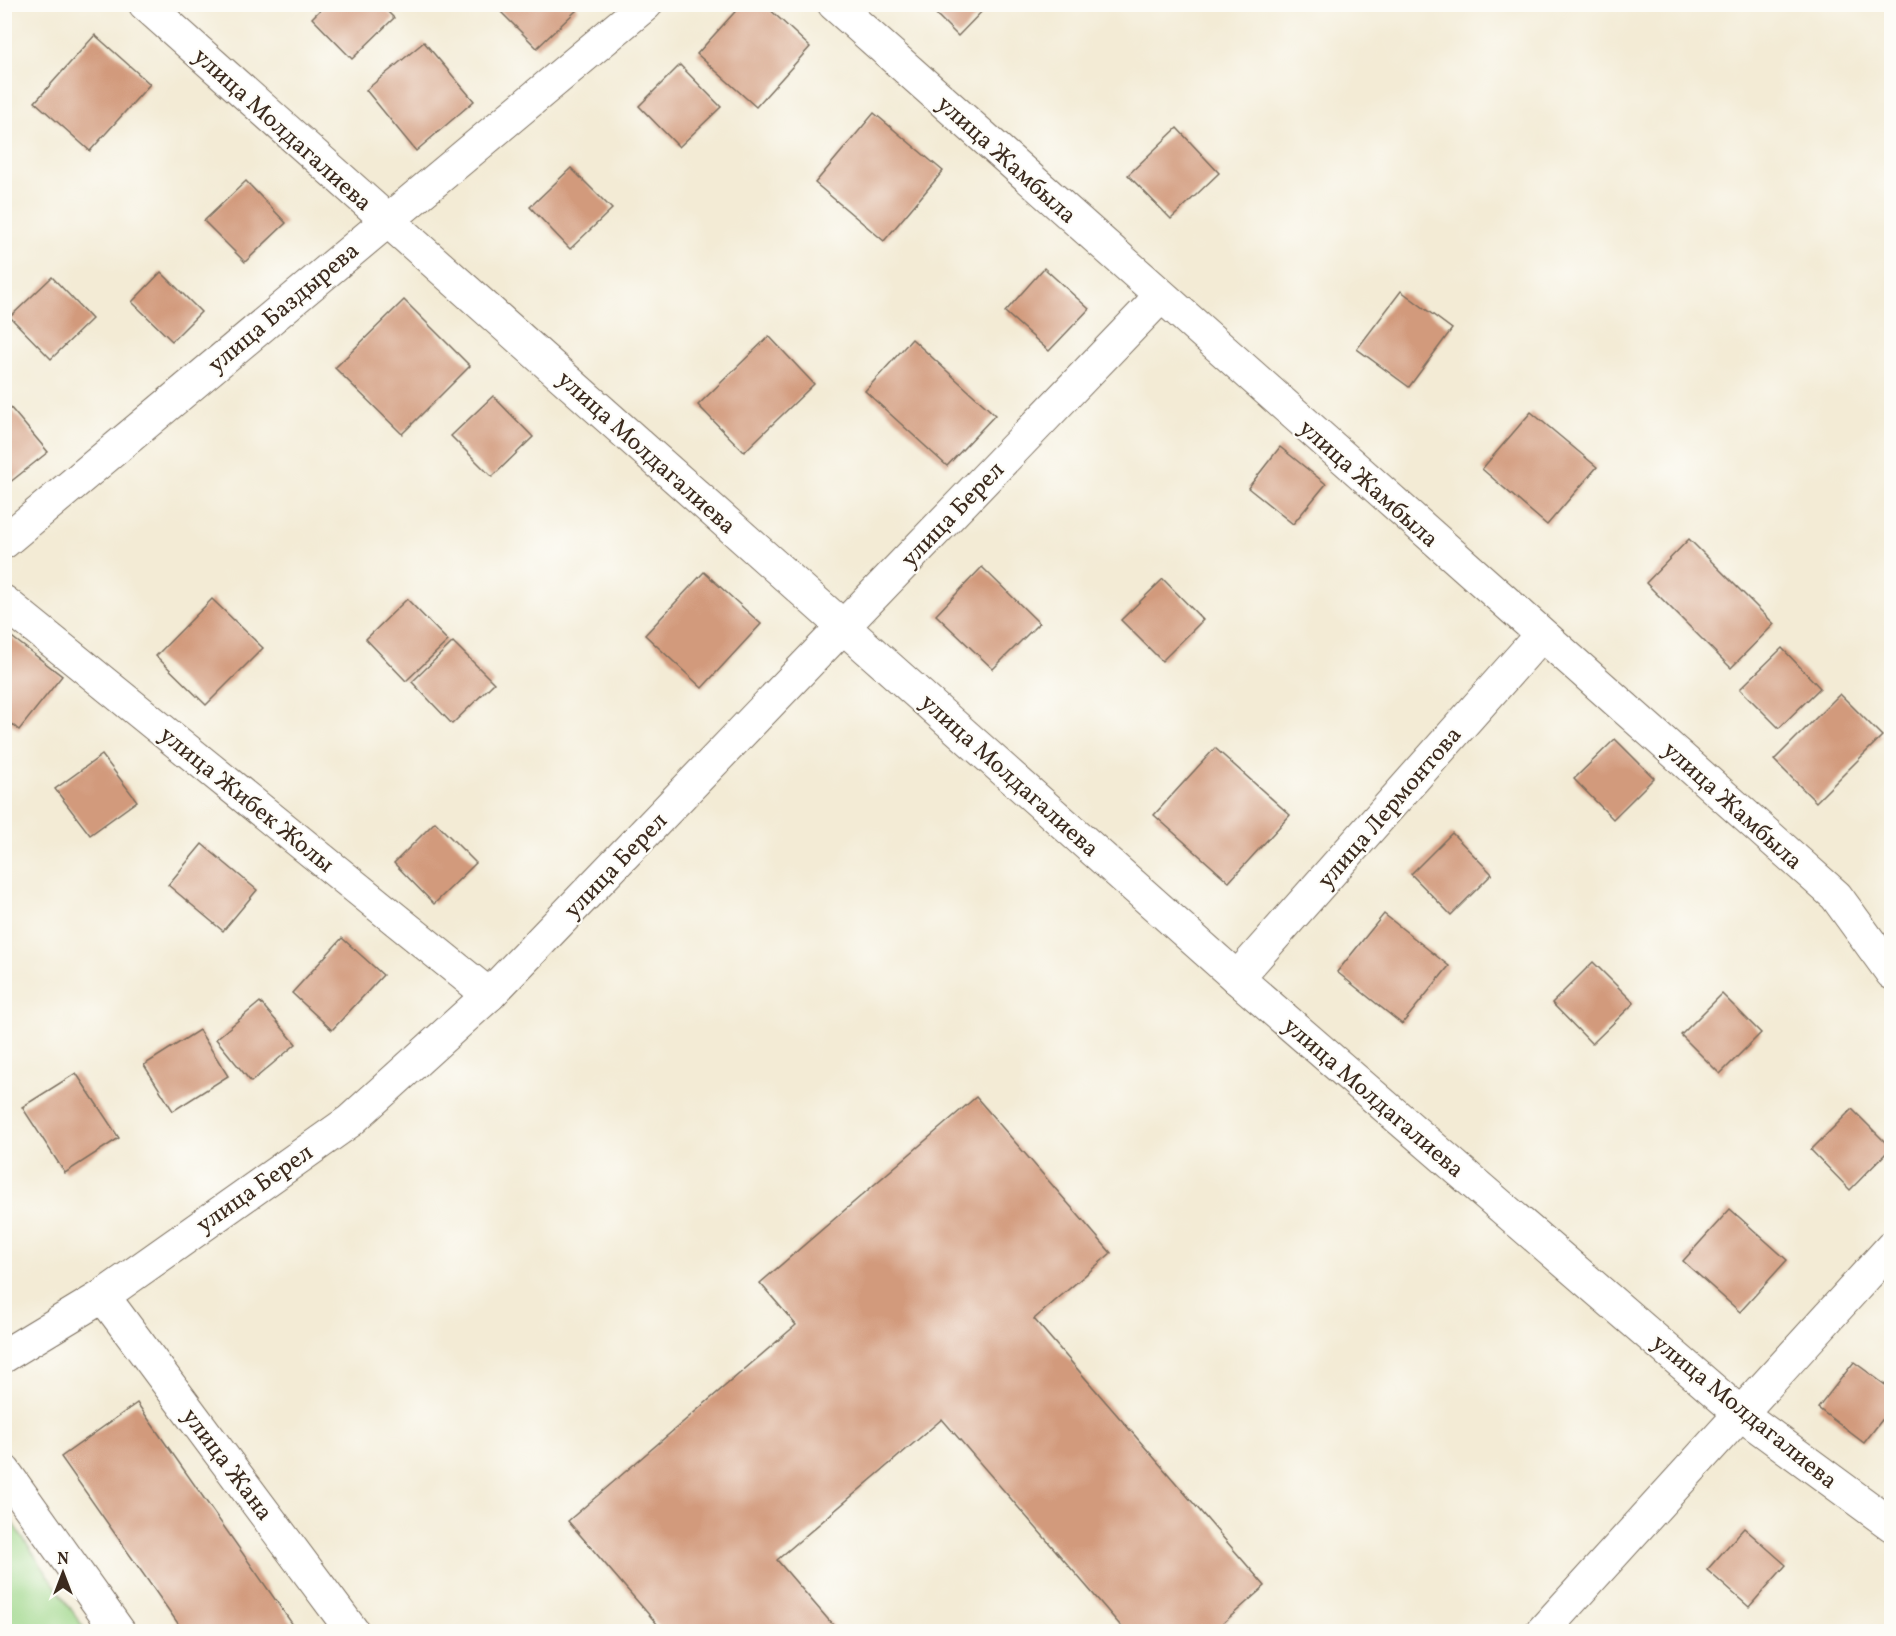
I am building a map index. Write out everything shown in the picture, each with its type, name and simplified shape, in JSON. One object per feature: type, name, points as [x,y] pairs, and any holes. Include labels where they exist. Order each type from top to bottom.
[{"type":"street","name":"улица Молдагалиева","points":[[145,4],[1237,978],[1741,1413],[1892,1525]]},
{"type":"street","name":"улица Баздырева","points":[[4,542],[646,4]]},
{"type":"street","name":"улица Жамбыла","points":[[834,4],[1160,297],[1836,896],[1892,973]]},
{"type":"street","name":"улица Берел","points":[[4,1356],[103,1296],[350,1121],[489,995],[1160,297]]},
{"type":"street","name":"улица Жибек Жолы","points":[[4,602],[489,995]]},
{"type":"street","name":"улица Лермонтова","points":[[1237,978],[1541,635]]},
{"type":"street","points":[[1542,1632],[1892,1247]]},
{"type":"street","name":"улица Жана","points":[[103,1296],[353,1632]]},
{"type":"street","points":[[4,1471],[118,1632]]},
{"type":"green space","points":[[5,1512],[86,1631],[5,1631]]},
{"type":"building","points":[[326,4],[380,4],[394,18],[352,59],[312,18]]},
{"type":"building","points":[[499,4],[574,4],[578,9],[537,48],[496,7]]},
{"type":"building","points":[[742,4],[764,4],[810,47],[756,107],[697,54]]},
{"type":"building","points":[[926,4],[989,4],[958,36]]},
{"type":"building","points":[[95,35],[150,84],[90,151],[35,102]]},
{"type":"building","points":[[424,42],[474,101],[416,151],[366,90]]},
{"type":"building","points":[[680,65],[721,107],[679,147],[639,106]]},
{"type":"building","points":[[874,113],[943,171],[884,241],[815,183]]},
{"type":"building","points":[[1177,128],[1219,173],[1171,219],[1128,175]]},
{"type":"building","points":[[571,168],[612,209],[570,249],[530,207]]},
{"type":"building","points":[[246,181],[286,223],[245,262],[204,221]]},
{"type":"building","points":[[1044,268],[1089,309],[1049,351],[1005,312]]},
{"type":"building","points":[[161,272],[201,312],[172,341],[132,302]]},
{"type":"building","points":[[52,277],[92,319],[51,359],[10,317]]},
{"type":"building","points":[[1401,291],[1452,329],[1409,387],[1357,349]]},
{"type":"building","points":[[404,300],[470,366],[402,434],[335,368]]},
{"type":"building","points":[[769,336],[814,384],[744,452],[698,405]]},
{"type":"building","points":[[912,339],[995,415],[947,466],[865,391]]},
{"type":"building","points":[[493,396],[533,437],[492,477],[451,436]]},
{"type":"building","points":[[4,400],[48,452],[4,487]]},
{"type":"building","points":[[1531,412],[1597,467],[1547,525],[1482,469]]},
{"type":"building","points":[[1280,447],[1326,484],[1293,524],[1248,488]]},
{"type":"building","points":[[1689,539],[1774,624],[1731,668],[1646,583]]},
{"type":"building","points":[[982,567],[1039,623],[993,669],[936,615]]},
{"type":"building","points":[[704,572],[761,624],[702,688],[645,635]]},
{"type":"building","points":[[1163,579],[1203,620],[1162,661],[1121,620]]},
{"type":"building","points":[[212,599],[263,648],[206,705],[156,656]]},
{"type":"building","points":[[407,599],[448,641],[406,681],[366,639]]},
{"type":"building","points":[[4,631],[62,676],[19,730],[4,718]]},
{"type":"building","points":[[453,642],[494,683],[452,724],[412,682]]},
{"type":"building","points":[[1782,648],[1820,688],[1779,728],[1740,689]]},
{"type":"building","points":[[1840,694],[1882,736],[1816,802],[1774,760]]},
{"type":"building","points":[[1615,739],[1654,778],[1613,819],[1574,779]]},
{"type":"building","points":[[1215,748],[1290,815],[1229,882],[1154,815]]},
{"type":"building","points":[[102,755],[137,801],[90,835],[55,789]]},
{"type":"building","points":[[435,822],[476,863],[434,904],[394,863]]},
{"type":"building","points":[[1452,833],[1492,874],[1451,915],[1411,874]]},
{"type":"building","points":[[202,844],[257,890],[223,931],[168,885]]},
{"type":"building","points":[[1384,914],[1449,966],[1402,1024],[1337,972]]},
{"type":"building","points":[[342,938],[383,975],[332,1030],[292,993]]},
{"type":"building","points":[[1593,962],[1634,1003],[1592,1044],[1552,1003]]},
{"type":"building","points":[[1722,994],[1761,1033],[1720,1074],[1681,1035]]},
{"type":"building","points":[[260,1002],[296,1044],[251,1082],[216,1039]]},
{"type":"building","points":[[199,1030],[228,1076],[173,1111],[144,1065]]},
{"type":"building","points":[[76,1073],[119,1138],[65,1173],[22,1107]]},
{"type":"building","points":[[976,1097],[1111,1253],[1034,1319],[1265,1586],[1213,1632],[1126,1632],[942,1419],[777,1560],[839,1632],[664,1632],[568,1521],[796,1325],[760,1283]]},
{"type":"building","points":[[1852,1109],[1891,1148],[1850,1190],[1811,1150]]},
{"type":"building","points":[[1730,1209],[1787,1260],[1740,1312],[1683,1261]]},
{"type":"building","points":[[1854,1362],[1892,1390],[1892,1407],[1864,1443],[1818,1408]]},
{"type":"building","points":[[137,1403],[298,1632],[184,1632],[61,1457]]},
{"type":"building","points":[[1744,1528],[1786,1565],[1749,1607],[1707,1570]]}]
